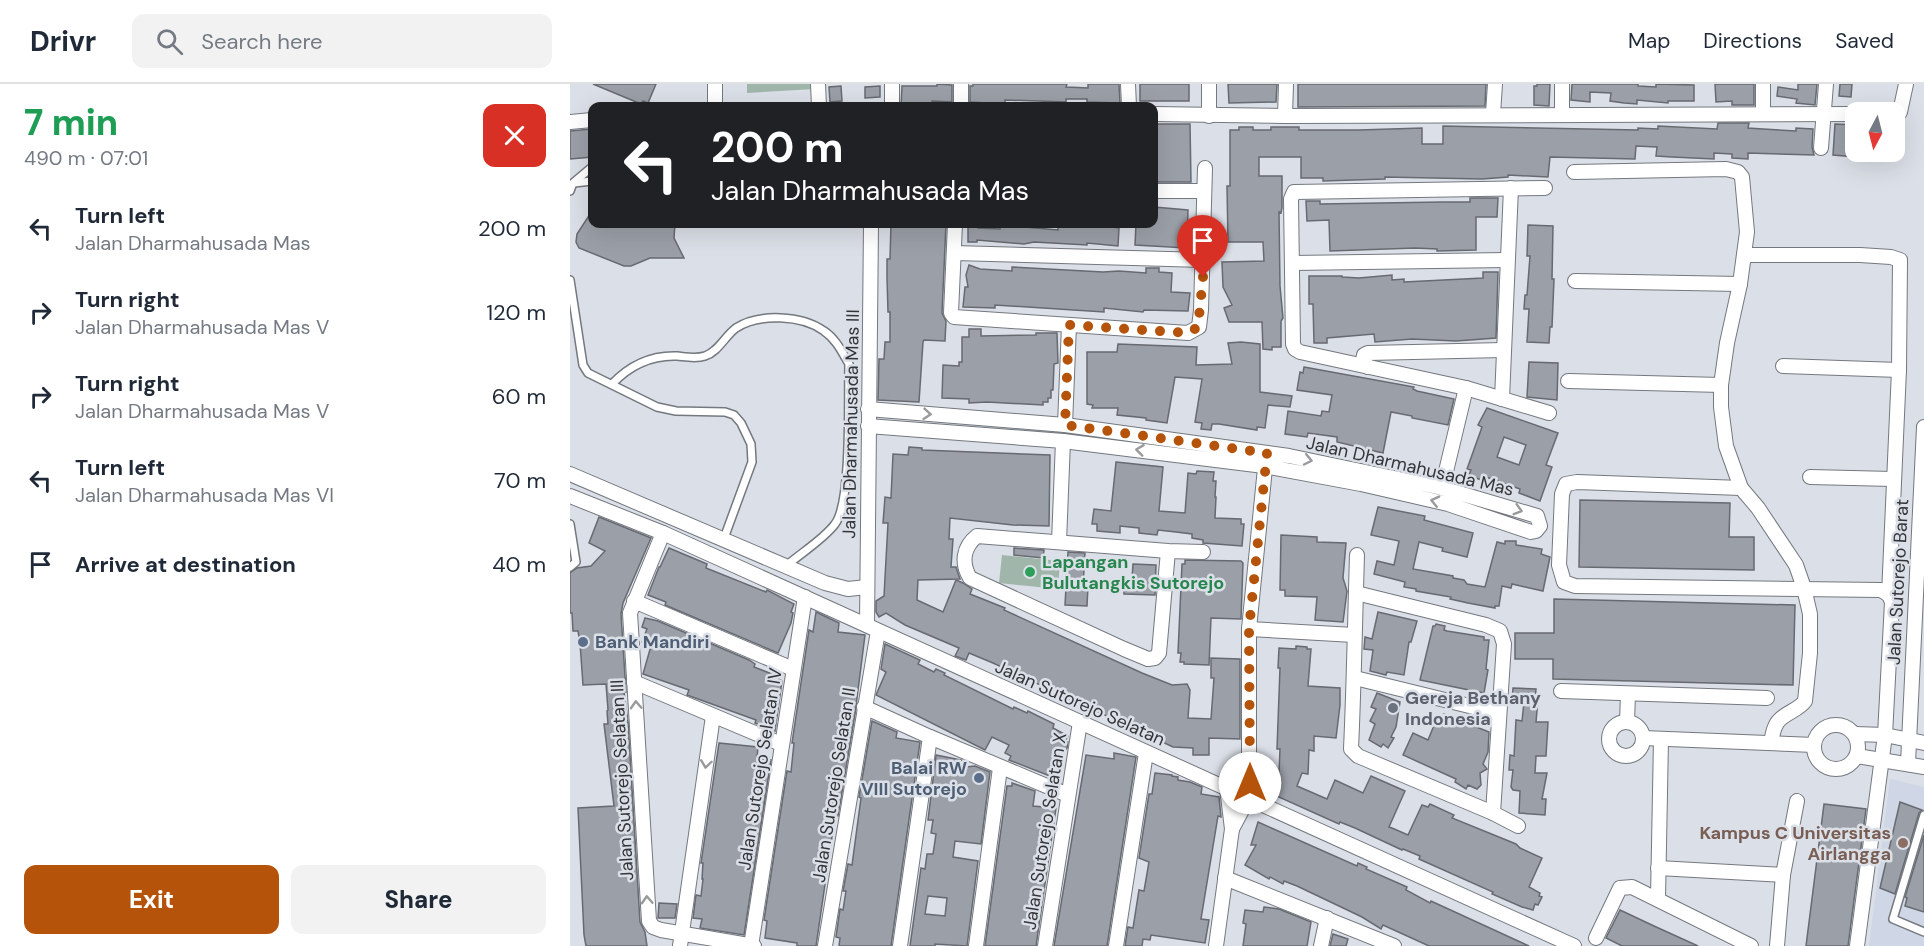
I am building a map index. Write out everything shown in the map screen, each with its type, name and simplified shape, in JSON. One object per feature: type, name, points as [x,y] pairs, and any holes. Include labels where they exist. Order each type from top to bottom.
[{"type":"street","points":[[715,84],[715,102]]},
{"type":"street","points":[[818,84],[819,102]]},
{"type":"street","points":[[892,84],[892,102]]},
{"type":"street","points":[[961,84],[961,102]]},
{"type":"street","points":[[1128,84],[1129,102]]},
{"type":"street","points":[[1209,84],[1209,116]]},
{"type":"street","points":[[1285,116],[1286,84]]},
{"type":"street","points":[[1493,114],[1495,84]]},
{"type":"street","points":[[1562,84],[1562,115]]},
{"type":"street","points":[[1763,84],[1763,114]]},
{"type":"street","points":[[1821,148],[1826,84]]},
{"type":"street","points":[[1902,102],[1906,84]]},
{"type":"street","points":[[1158,114],[1209,116],[1845,115]]},
{"type":"street","points":[[570,122],[588,120]]},
{"type":"street","points":[[955,228],[951,313],[954,317],[1188,333],[1198,327],[1202,310],[1205,168]]},
{"type":"street","points":[[1574,172],[1726,169],[1737,172],[1742,177],[1748,232],[1721,385],[1726,446],[1741,488],[1758,508],[1796,566],[1810,614],[1810,653],[1805,701],[1801,707],[1779,720],[1775,725],[1771,743]]},
{"type":"street","points":[[1545,188],[1294,192],[1291,199],[1293,344],[1295,350],[1466,388],[1550,413]]},
{"type":"street","points":[[1502,399],[1511,189]]},
{"type":"street","points":[[1158,190],[1204,191]]},
{"type":"street","name":"Jalan Dharmahusada Mas III","points":[[871,228],[867,587],[873,628]]},
{"type":"street","points":[[954,253],[1204,260]]},
{"type":"street","points":[[1744,255],[1860,255],[1891,257],[1900,260],[1899,370],[1889,595],[1892,602],[1885,735],[1857,946]]},
{"type":"street","points":[[1292,263],[1507,260]]},
{"type":"street","points":[[1575,281],[1740,284]]},
{"type":"street","points":[[1065,425],[1069,325]]},
{"type":"street","points":[[1368,367],[1363,360],[1368,353],[1503,350]]},
{"type":"street","points":[[1783,366],[1899,370]]},
{"type":"street","points":[[1568,381],[1721,385]]},
{"type":"street","points":[[1442,488],[1466,388]]},
{"type":"street","name":"Jalan Dharmahusada Mas","points":[[868,409],[1065,425],[1442,488],[1537,516],[1540,526],[1536,531],[1531,532],[1448,504],[1266,460],[868,426]]},
{"type":"street","name":"Jalan Sutorejo Barat","points":[[1908,763],[1924,427]]},
{"type":"street","points":[[1059,542],[1062,441]]},
{"type":"street","points":[[1232,829],[1249,797],[1249,629],[1266,460]]},
{"type":"street","points":[[570,474],[723,541],[837,587],[867,587]]},
{"type":"street","points":[[1810,477],[1893,479]]},
{"type":"street","points":[[1741,488],[1577,482],[1566,484],[1562,494],[1559,565],[1564,582],[1575,586],[1881,590],[1889,595]]},
{"type":"street","name":"Jalan Sutorejo Selatan","points":[[570,496],[663,533],[1574,946]]},
{"type":"street","name":"Jalan Sutorejo Selatan III","points":[[663,533],[630,613],[649,921],[655,928],[681,940],[753,946]]},
{"type":"street","points":[[1168,551],[1159,653],[1155,658],[1148,658],[970,578],[965,570],[965,555],[969,542],[977,536],[1203,552]]},
{"type":"street","points":[[1357,555],[1355,678],[1351,749],[1354,753],[1518,826]]},
{"type":"street","points":[[1356,593],[1486,625],[1500,631],[1504,644],[1493,813]]},
{"type":"street","name":"Jalan Sutorejo Selatan IV","points":[[753,946],[781,744],[805,597]]},
{"type":"street","points":[[634,601],[793,669]]},
{"type":"street","name":"Jalan Sutorejo Selatan II","points":[[825,946],[864,707],[873,628]]},
{"type":"street","points":[[1249,629],[1354,635]]},
{"type":"street","points":[[1355,678],[1498,713]]},
{"type":"street","points":[[634,682],[781,744]]},
{"type":"street","points":[[1561,692],[1767,698]]},
{"type":"street","points":[[1627,722],[1628,694]]},
{"type":"street","points":[[864,707],[1000,768],[1068,795]]},
{"type":"street","points":[[681,940],[713,716]]},
{"type":"street","name":"Jalan Sutorejo Selatan X","points":[[1045,946],[1080,722]]},
{"type":"street","points":[[1627,722],[1640,729],[1643,738],[1636,753],[1625,755],[1615,751],[1610,735],[1616,726],[1627,722]]},
{"type":"street","points":[[1855,734],[1858,741],[1857,756],[1848,766],[1834,770],[1821,764],[1814,752],[1814,745],[1820,731],[1834,725],[1842,726],[1855,734],[1885,735],[1924,743]]},
{"type":"street","points":[[900,946],[930,737]]},
{"type":"street","points":[[1643,738],[1814,745]]},
{"type":"street","points":[[1658,899],[1661,739]]},
{"type":"street","points":[[1116,946],[1146,753]]},
{"type":"street","points":[[1857,756],[1924,767]]},
{"type":"street","points":[[976,946],[1000,768]]},
{"type":"street","points":[[1216,946],[1232,829],[1227,788]]},
{"type":"street","points":[[1777,946],[1783,875],[1797,801]]},
{"type":"street","points":[[1658,868],[1783,875]]},
{"type":"street","points":[[1225,878],[1394,946]]},
{"type":"street","points":[[1596,938],[1620,888],[1632,888],[1751,946]]},
{"type":"street","points":[[1321,946],[1327,918]]},
{"type":"lane","points":[[570,191],[573,183],[588,170]]},
{"type":"lane","points":[[573,183],[588,181]]},
{"type":"lane","points":[[570,280],[585,369],[589,374],[657,407],[676,411],[725,412],[734,415],[741,423],[751,444],[752,462],[723,541]]},
{"type":"lane","points":[[612,384],[624,373],[649,358],[705,356],[713,352],[738,327],[760,319],[782,319],[814,324],[826,332],[839,346],[849,364],[846,486],[842,512],[837,522],[786,566]]},
{"type":"lane","points":[[570,524],[576,562],[570,567]]},
{"type":"lane","points":[[1924,815],[1893,919],[1924,932]]},
{"type":"shaded area","name":"Kampus C Universitas Airlangga","points":[[1890,779],[1924,787],[1924,946],[1869,946]]},
{"type":"green space","points":[[747,84],[815,84],[815,89],[747,93]]},
{"type":"green space","name":"Lapangan Bulutangkis Sutorejo","points":[[1002,555],[1060,561],[1058,589],[999,583]]},
{"type":"building","points":[[593,84],[656,84],[648,102],[636,102]]},
{"type":"building","points":[[937,84],[952,85],[952,102],[901,102],[902,86],[937,86]]},
{"type":"building","points":[[973,84],[1067,84],[1066,87],[1088,88],[1088,84],[1119,84],[1120,102],[1087,102],[1087,99],[1066,99],[1066,102],[1005,100],[1005,102],[970,102],[970,86]]},
{"type":"building","points":[[1140,84],[1189,84],[1189,101],[1140,101]]},
{"type":"building","points":[[1228,84],[1277,84],[1276,102],[1229,103]]},
{"type":"building","points":[[1298,84],[1486,84],[1485,106],[1298,107]]},
{"type":"building","points":[[1550,84],[1549,106],[1534,105],[1534,86]]},
{"type":"building","points":[[1572,84],[1638,84],[1638,86],[1656,87],[1656,84],[1694,85],[1694,101],[1668,101],[1668,103],[1637,100],[1637,104],[1624,103],[1610,101],[1611,93],[1590,92],[1590,102],[1571,100]]},
{"type":"building","points":[[1715,84],[1754,84],[1754,105],[1732,105],[1732,101],[1716,102]]},
{"type":"building","points":[[1798,84],[1817,84],[1815,105],[1796,103],[1797,99],[1777,96],[1778,87],[1798,90]]},
{"type":"building","points":[[1840,84],[1852,84],[1851,97],[1839,96]]},
{"type":"building","points":[[841,86],[842,101],[830,102],[829,87]]},
{"type":"building","points":[[880,86],[880,97],[865,98],[865,87]]},
{"type":"building","points":[[1718,123],[1749,123],[1748,128],[1763,129],[1796,131],[1796,128],[1813,129],[1814,155],[1748,153],[1748,159],[1732,158],[1732,154],[1714,153],[1714,159],[1672,157],[1656,156],[1657,147],[1636,146],[1635,159],[1550,157],[1548,177],[1508,175],[1508,177],[1482,179],[1385,177],[1385,179],[1323,181],[1323,178],[1301,178],[1301,157],[1259,157],[1259,176],[1282,176],[1282,208],[1281,213],[1279,212],[1283,318],[1281,347],[1272,347],[1272,350],[1263,349],[1262,322],[1229,322],[1224,308],[1232,305],[1223,287],[1222,262],[1264,261],[1263,242],[1228,242],[1227,186],[1230,186],[1230,130],[1239,130],[1239,127],[1253,127],[1253,130],[1271,130],[1271,127],[1299,127],[1299,130],[1422,128],[1422,144],[1443,144],[1443,126],[1638,130],[1638,128],[1658,129],[1658,126],[1717,129]]},
{"type":"building","points":[[1158,124],[1190,124],[1191,182],[1158,182]]},
{"type":"building","points":[[1835,124],[1845,124],[1845,156],[1833,155]]},
{"type":"building","points":[[588,129],[588,157],[570,159],[570,131]]},
{"type":"building","points":[[1470,198],[1498,198],[1497,217],[1476,217],[1476,250],[1437,251],[1437,249],[1415,248],[1330,251],[1329,220],[1307,221],[1306,201],[1320,201],[1320,204],[1470,202]]},
{"type":"building","points":[[1158,207],[1188,210],[1187,248],[1135,245],[1136,228],[1158,228]]},
{"type":"building","points":[[588,217],[588,228],[675,228],[674,238],[684,258],[650,258],[631,266],[624,266],[579,248],[576,242],[577,234]]},
{"type":"building","points":[[1528,225],[1553,226],[1552,279],[1554,279],[1549,343],[1527,342],[1529,309],[1524,309],[1530,256],[1527,256]]},
{"type":"building","points":[[891,228],[946,228],[942,313],[946,321],[945,341],[924,340],[923,342],[919,402],[878,400],[879,359],[884,359],[885,342],[890,342],[887,259],[890,259]]},
{"type":"building","points":[[968,228],[1058,230],[1058,228],[1119,228],[1118,246],[1087,243],[1087,245],[1034,242],[1024,244],[977,240],[977,242],[968,242]]},
{"type":"building","points":[[969,265],[980,269],[1012,271],[1012,267],[1146,273],[1146,268],[1159,268],[1159,272],[1172,273],[1171,292],[1190,293],[1188,311],[1144,310],[1143,312],[1104,308],[1104,312],[995,305],[995,308],[963,307],[965,287],[968,287],[966,275]]},
{"type":"building","points":[[1483,272],[1498,272],[1496,338],[1375,342],[1374,334],[1327,338],[1327,343],[1314,343],[1313,304],[1309,304],[1309,276],[1359,278],[1392,275],[1392,280],[1404,279],[1404,282],[1483,278]]},
{"type":"building","points":[[969,329],[981,329],[981,336],[1057,333],[1058,363],[1054,364],[1053,390],[1051,390],[1051,398],[1048,398],[1048,402],[1043,402],[1043,405],[969,403],[969,399],[942,398],[943,365],[959,366],[959,362],[962,362],[962,337],[969,337]]},
{"type":"building","points":[[1228,343],[1260,344],[1260,392],[1292,396],[1290,407],[1268,405],[1265,428],[1257,427],[1257,430],[1212,424],[1211,430],[1201,429],[1202,423],[1195,422],[1202,379],[1175,377],[1167,423],[1117,415],[1118,408],[1092,408],[1093,405],[1087,404],[1087,352],[1117,352],[1118,344],[1197,347],[1196,365],[1232,364]]},
{"type":"building","points":[[1529,362],[1558,363],[1557,400],[1527,397]]},
{"type":"building","points":[[1304,367],[1414,387],[1413,389],[1417,391],[1454,399],[1448,425],[1391,412],[1383,453],[1337,442],[1337,437],[1308,433],[1307,437],[1285,434],[1288,411],[1321,416],[1322,411],[1329,412],[1332,395],[1297,390],[1300,372],[1303,373]]},
{"type":"building","points":[[1487,408],[1558,433],[1546,465],[1552,467],[1540,501],[1519,493],[1520,489],[1483,476],[1481,480],[1469,475],[1471,470],[1467,469],[1482,427],[1478,425]],"holes":[[[1504,437],[1526,445],[1519,465],[1497,457]]]},
{"type":"building","points":[[909,447],[922,448],[922,450],[1050,455],[1049,526],[1013,525],[950,518],[949,539],[953,539],[951,567],[956,567],[960,579],[918,580],[917,600],[943,612],[956,580],[963,583],[972,589],[970,594],[1005,608],[1004,610],[1142,673],[1172,685],[1187,684],[1190,690],[1188,718],[1211,719],[1214,678],[1211,678],[1211,658],[1240,659],[1240,739],[1209,738],[1209,755],[1193,755],[1193,748],[1173,747],[969,653],[966,660],[955,656],[959,648],[905,625],[886,613],[879,617],[876,612],[876,601],[884,596],[888,523],[883,523],[885,497],[891,498],[893,454],[908,455]]},
{"type":"building","points":[[1116,462],[1163,467],[1159,511],[1185,513],[1188,473],[1214,472],[1213,481],[1216,481],[1215,518],[1241,519],[1241,524],[1244,524],[1242,546],[1203,543],[1203,540],[1192,538],[1192,534],[1158,530],[1157,535],[1139,533],[1139,528],[1120,526],[1120,533],[1097,531],[1097,524],[1092,524],[1094,509],[1111,511]]},
{"type":"building","points":[[1580,500],[1730,503],[1729,537],[1754,537],[1754,570],[1579,567]]},
{"type":"building","points":[[1378,507],[1425,516],[1424,520],[1473,533],[1467,557],[1419,542],[1413,569],[1453,576],[1453,578],[1464,580],[1467,584],[1485,587],[1497,542],[1505,544],[1505,541],[1516,541],[1516,545],[1542,549],[1541,554],[1550,557],[1543,591],[1512,584],[1511,588],[1502,586],[1499,606],[1495,608],[1416,591],[1416,589],[1404,587],[1405,582],[1374,574],[1377,561],[1394,565],[1399,541],[1371,535]]},
{"type":"building","points":[[599,517],[651,538],[623,603],[621,614],[626,692],[624,692],[628,722],[640,922],[645,932],[647,946],[586,946],[584,935],[578,808],[614,806],[604,724],[608,724],[606,684],[583,685],[578,631],[573,631],[572,613],[570,613],[570,573],[577,568],[591,566],[605,551],[589,543]]},
{"type":"building","points":[[1281,535],[1317,537],[1317,542],[1346,543],[1343,578],[1347,591],[1343,622],[1315,620],[1317,597],[1285,596],[1285,590],[1280,590]]},
{"type":"building","points":[[669,548],[707,564],[706,568],[766,592],[767,590],[794,604],[791,623],[778,653],[665,605],[666,602],[648,595]]},
{"type":"building","points":[[1014,548],[1044,550],[1043,558],[1014,555]]},
{"type":"building","points":[[1068,552],[1085,553],[1083,586],[1088,586],[1087,606],[1065,605]]},
{"type":"building","points":[[1185,560],[1241,561],[1243,563],[1241,619],[1211,618],[1209,665],[1180,662],[1181,653],[1178,653],[1182,564],[1185,564]]},
{"type":"building","points":[[1133,564],[1156,565],[1155,595],[1124,594],[1124,579],[1132,579]]},
{"type":"building","points":[[1554,599],[1795,605],[1793,685],[1553,679],[1553,659],[1515,659],[1515,633],[1554,633]]},
{"type":"building","points":[[816,612],[839,623],[838,632],[865,635],[855,714],[838,816],[835,816],[816,946],[797,946],[797,943],[765,938],[767,921],[764,920],[787,771],[791,772],[794,743],[792,743],[809,630],[813,632]]},
{"type":"building","points":[[1378,612],[1417,621],[1411,642],[1409,642],[1404,675],[1387,672],[1386,675],[1370,671],[1373,650],[1364,649],[1365,637],[1372,639]]},
{"type":"building","points":[[645,618],[658,621],[749,660],[755,664],[754,667],[782,681],[775,731],[755,723],[756,720],[687,695],[689,690],[643,674],[651,646],[642,642],[647,629],[642,627]]},
{"type":"building","points":[[1436,624],[1445,626],[1444,630],[1447,631],[1484,637],[1484,640],[1489,640],[1486,669],[1488,670],[1484,693],[1420,680],[1433,626]]},
{"type":"building","points":[[885,644],[920,660],[918,664],[934,672],[936,669],[1013,709],[1014,707],[1027,713],[1028,711],[1054,724],[1053,728],[1068,736],[1065,741],[1068,742],[1067,748],[1057,763],[1061,766],[1055,778],[1009,760],[1011,756],[1005,753],[1009,745],[992,737],[985,750],[876,695],[886,672],[881,669]]},
{"type":"building","points":[[1296,646],[1311,649],[1308,686],[1340,688],[1336,738],[1314,736],[1314,751],[1309,750],[1308,774],[1302,773],[1297,786],[1327,799],[1335,780],[1363,793],[1371,776],[1405,791],[1389,827],[1408,835],[1422,805],[1428,807],[1430,804],[1454,815],[1452,818],[1516,844],[1542,858],[1529,887],[1540,893],[1539,896],[1542,897],[1533,910],[1492,894],[1493,892],[1419,859],[1420,856],[1272,794],[1276,786],[1273,785],[1274,781],[1271,779],[1274,771],[1279,773],[1280,749],[1277,749],[1279,648],[1296,649]]},
{"type":"building","points":[[1513,688],[1536,689],[1535,700],[1538,700],[1536,722],[1548,722],[1546,756],[1536,756],[1535,773],[1547,773],[1542,799],[1546,799],[1545,815],[1519,813],[1520,791],[1513,790],[1511,787],[1513,770],[1509,770],[1510,755],[1514,756],[1516,720],[1522,721],[1524,702],[1512,701]]},
{"type":"building","points":[[1377,693],[1400,702],[1396,727],[1391,737],[1394,738],[1388,748],[1369,740],[1375,724],[1370,721],[1376,709],[1371,707]]},
{"type":"building","points":[[1444,714],[1489,732],[1488,752],[1483,764],[1487,769],[1480,773],[1481,785],[1477,789],[1468,785],[1466,789],[1455,782],[1456,779],[1403,755],[1413,733],[1428,740],[1437,718],[1441,720]]},
{"type":"building","points":[[872,721],[897,732],[896,738],[920,742],[891,946],[839,946],[840,938],[836,937],[840,909],[843,910],[846,891],[843,891],[848,864],[852,865],[861,798],[859,797]]},
{"type":"building","points":[[719,743],[758,747],[757,758],[771,760],[744,935],[700,928],[702,919],[693,918],[696,895],[701,896],[703,863],[701,863]]},
{"type":"building","points":[[1114,753],[1136,757],[1107,946],[1054,946],[1086,755],[1114,759]]},
{"type":"building","points":[[936,755],[961,760],[966,762],[966,767],[975,766],[990,772],[981,844],[955,841],[953,857],[978,861],[967,946],[935,944],[935,946],[910,946],[921,868],[925,869],[927,854],[933,854],[936,834],[931,833],[933,820],[928,820]],"holes":[[[928,896],[947,898],[945,916],[925,914]]]},
{"type":"building","points":[[1155,773],[1178,777],[1178,780],[1202,787],[1201,794],[1219,797],[1221,817],[1218,816],[1201,919],[1209,920],[1205,943],[1151,935],[1150,940],[1143,939],[1142,946],[1125,946],[1128,927],[1133,928],[1139,890],[1144,891],[1149,862],[1139,858],[1149,794],[1152,794]]},
{"type":"building","points":[[1012,783],[1035,791],[1033,806],[1056,808],[1036,946],[985,946],[1007,786],[1012,786]]},
{"type":"building","points":[[1900,802],[1922,810],[1919,813],[1895,894],[1880,888]]},
{"type":"building","points":[[1824,804],[1866,809],[1848,946],[1806,946]]},
{"type":"building","points":[[1258,822],[1357,866],[1358,863],[1367,867],[1366,869],[1407,887],[1406,890],[1430,903],[1431,901],[1529,946],[1429,946],[1383,925],[1381,929],[1362,917],[1297,886],[1284,881],[1283,884],[1270,877],[1269,879],[1245,865],[1256,845],[1251,845]]},
{"type":"building","points":[[1924,835],[1924,912],[1905,906],[1907,898],[1905,897]]},
{"type":"building","points":[[659,903],[677,904],[675,918],[658,918]]},
{"type":"building","points":[[1264,907],[1279,909],[1311,922],[1307,946],[1243,946],[1245,910],[1263,912]]},
{"type":"building","points":[[1620,910],[1698,946],[1622,946],[1606,938]]},
{"type":"building","points":[[1333,934],[1348,939],[1346,946],[1330,946]]},
{"type":"place","name":"Lapangan Bulutangkis Sutorejo","points":[[1030,572]]},
{"type":"place","name":"Bank Mandiri","points":[[583,642]]},
{"type":"place","name":"Gereja Bethany Indonesia","points":[[1393,708]]},
{"type":"place","name":"Balai RW VIII Sutorejo","points":[[979,778]]},
{"type":"place","name":"Kampus C Universitas Airlangga","points":[[1903,843]]},
{"type":"route","points":[[1203,277],[1202,310],[1198,327],[1188,333],[1069,325],[1065,425],[1267,453],[1249,629],[1250,783]]}]
